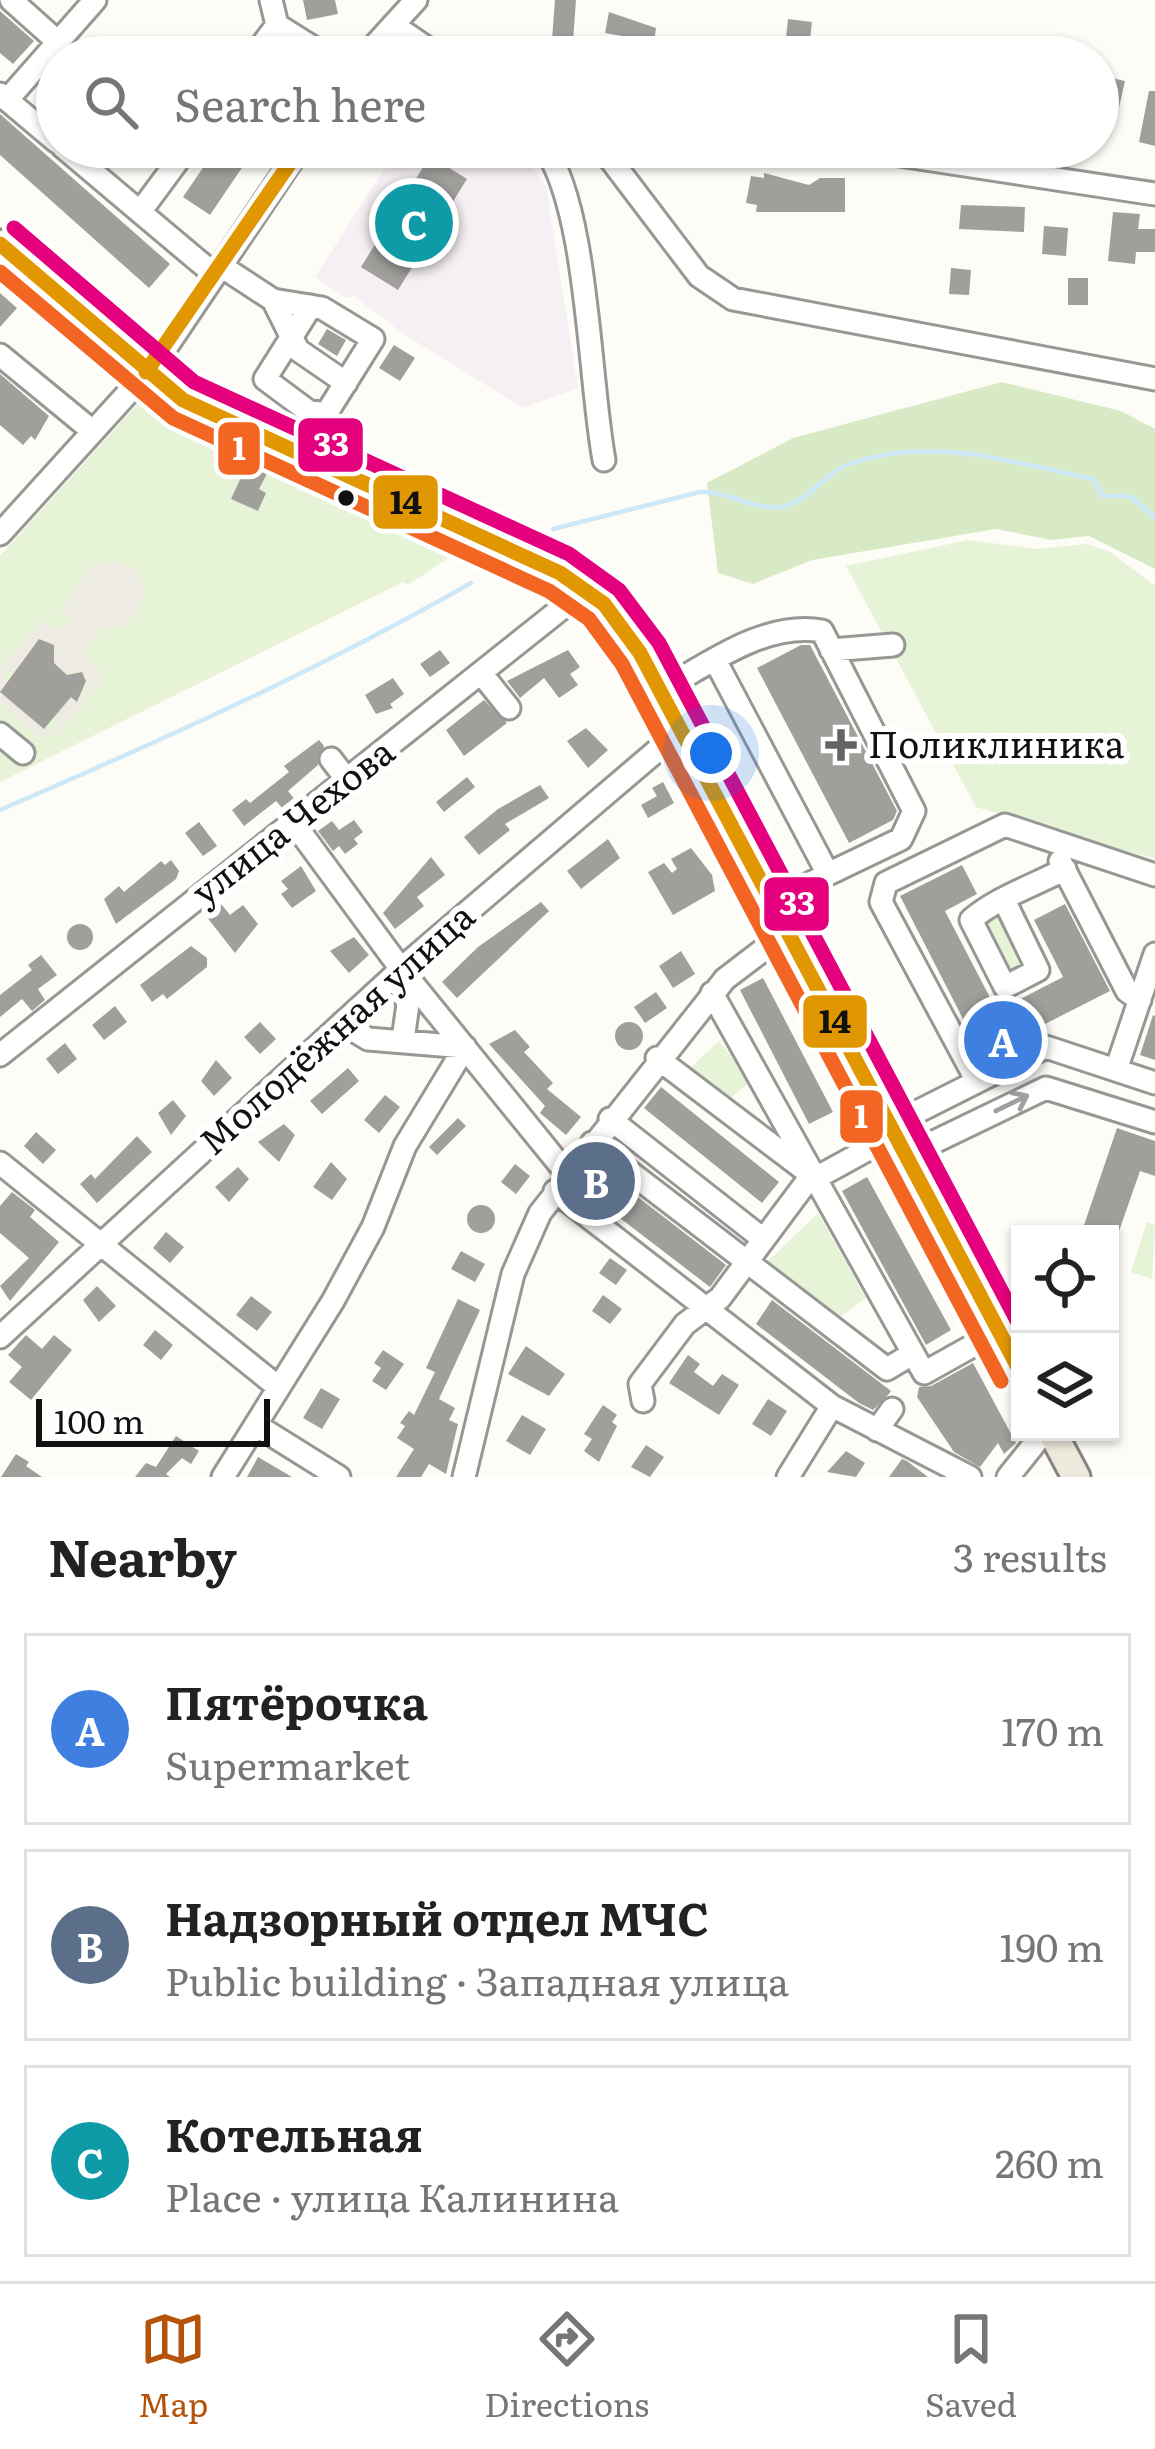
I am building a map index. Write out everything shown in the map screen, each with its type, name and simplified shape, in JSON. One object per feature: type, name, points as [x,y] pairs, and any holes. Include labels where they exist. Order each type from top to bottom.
[{"type":"main road","points":[[0,244],[183,400],[586,589],[622,625],[1011,1354]]},
{"type":"main road","points":[[1054,1441],[1076,1477]]},
{"type":"street","points":[[11,0],[51,36]]},
{"type":"street","points":[[63,36],[95,0]]},
{"type":"street","points":[[271,0],[277,25],[295,36]]},
{"type":"street","points":[[382,36],[405,9],[425,36]]},
{"type":"street","points":[[269,36],[277,25]]},
{"type":"street","points":[[36,64],[4,97],[36,124]]},
{"type":"street","points":[[87,168],[218,271],[273,300],[311,306],[373,339],[326,414]]},
{"type":"street","points":[[140,212],[172,168]]},
{"type":"street","points":[[0,534],[146,372],[287,168]]},
{"type":"street","points":[[555,168],[575,251],[604,460]]},
{"type":"street","points":[[617,168],[700,276],[733,299],[1155,379]]},
{"type":"street","points":[[985,168],[1155,194]]},
{"type":"street","points":[[273,300],[306,359],[346,383]]},
{"type":"street","points":[[311,306],[265,379],[268,386],[308,410],[326,414],[348,448],[350,477]]},
{"type":"street","points":[[0,356],[90,429]]},
{"type":"street","name":"улица Чехова","points":[[0,1055],[586,589]]},
{"type":"street","points":[[660,691],[753,641],[800,627],[822,631],[914,811],[901,839],[773,903]]},
{"type":"street","points":[[831,650],[893,645]]},
{"type":"street","points":[[715,660],[828,874]]},
{"type":"street","points":[[481,673],[509,708]]},
{"type":"street","name":"Молодёжная улица","points":[[0,1337],[398,971],[681,730]]},
{"type":"street","points":[[0,734],[23,753]]},
{"type":"street","points":[[331,759],[346,780]]},
{"type":"street","points":[[293,822],[460,1055],[562,1183],[706,1309],[832,1406],[952,1463],[970,1477]]},
{"type":"street","points":[[976,1081],[879,892],[886,883],[997,825],[1155,875]]},
{"type":"street","points":[[1045,838],[1127,991],[1140,1000]]},
{"type":"street","points":[[1004,900],[1065,869]]},
{"type":"street","points":[[464,1477],[513,1274],[531,1229],[610,1119],[712,993],[749,955],[788,931]]},
{"type":"street","points":[[1116,1070],[1155,954]]},
{"type":"street","points":[[398,971],[406,1030]]},
{"type":"street","points":[[712,993],[924,1373],[999,1331]]},
{"type":"street","points":[[341,1023],[368,1039],[406,1030],[460,1055]]},
{"type":"street","points":[[898,1138],[976,1081],[1046,1047],[1155,1083]]},
{"type":"street","points":[[224,1477],[259,1426],[363,1246],[405,1146],[460,1055]]},
{"type":"street","points":[[658,1058],[816,1178]]},
{"type":"street","points":[[643,1401],[640,1384],[685,1324],[706,1309],[816,1178],[898,1138],[1046,1088],[1155,1122]]},
{"type":"street","points":[[610,1119],[763,1239]]},
{"type":"street","points":[[592,1143],[887,1370],[912,1354]]},
{"type":"street","points":[[0,1163],[278,1387]]},
{"type":"street","points":[[788,1477],[832,1406]]},
{"type":"street","points":[[877,1430],[892,1409]]},
{"type":"street","points":[[259,1426],[339,1477]]},
{"type":"street","points":[[1008,1477],[1040,1441]]},
{"type":"shaded area","points":[[385,168],[533,168],[546,186],[578,388],[523,408],[402,333],[354,296],[346,298],[315,277]]},
{"type":"shaded area","points":[[116,560],[135,570],[144,585],[140,611],[119,627],[102,629],[83,654],[100,671],[100,684],[57,734],[39,737],[0,704],[0,670],[42,620],[58,632],[70,618],[62,611],[90,567]],"holes":[[[45,639],[56,650],[53,662],[68,675],[78,671],[86,678],[86,691],[77,701],[71,697],[54,718],[60,724],[54,731],[44,729],[1,693],[9,682],[4,677],[9,670],[15,675],[29,658],[30,645]]]},
{"type":"green space","points":[[1002,382],[1121,411],[1155,429],[1155,569],[1089,536],[1052,540],[996,529],[812,560],[753,584],[718,573],[707,483],[793,438]]},
{"type":"green space","points":[[141,400],[233,451],[456,553],[408,585],[403,582],[0,782],[0,556]]},
{"type":"green space","points":[[968,540],[1036,549],[1087,544],[1110,552],[1155,586],[1155,859],[976,807],[846,566]]},
{"type":"green space","points":[[1000,916],[1029,970],[1010,980],[982,925]]},
{"type":"green space","points":[[719,1041],[751,1081],[729,1099],[690,1068]]},
{"type":"green space","points":[[818,1213],[866,1298],[837,1319],[766,1263]]},
{"type":"green space","points":[[1147,1222],[1155,1225],[1152,1279],[1131,1272]]},
{"type":"building","points":[[303,0],[335,0],[338,14],[307,20]]},
{"type":"building","points":[[555,0],[576,0],[573,36],[552,36]]},
{"type":"building","points":[[0,11],[34,41],[13,64],[0,53]]},
{"type":"building","points":[[609,12],[656,28],[655,36],[605,33]]},
{"type":"building","points":[[788,19],[812,22],[810,36],[786,36]]},
{"type":"building","points":[[1149,91],[1155,91],[1155,146],[1139,142]]},
{"type":"building","points":[[0,114],[36,146],[36,168],[61,168],[170,264],[149,288],[0,155]]},
{"type":"building","points":[[203,168],[242,168],[210,215],[183,197]]},
{"type":"building","points":[[423,168],[449,168],[467,179],[398,290],[361,267]]},
{"type":"building","points":[[764,173],[809,185],[820,178],[845,178],[845,212],[756,212],[757,205],[746,203],[751,176],[764,178]]},
{"type":"building","points":[[961,205],[1025,207],[1024,232],[959,229]]},
{"type":"building","points":[[1113,212],[1140,214],[1138,229],[1155,229],[1155,252],[1136,252],[1135,264],[1108,261]]},
{"type":"building","points":[[1044,226],[1068,228],[1066,256],[1042,254]]},
{"type":"building","points":[[951,268],[971,270],[969,295],[949,294]]},
{"type":"building","points":[[1068,278],[1088,278],[1088,305],[1068,305]]},
{"type":"building","points":[[0,293],[17,308],[0,327]]},
{"type":"building","points":[[327,329],[346,340],[337,356],[318,344]]},
{"type":"building","points":[[394,345],[415,358],[400,381],[379,368]]},
{"type":"building","points":[[0,374],[49,416],[35,440],[31,436],[23,445],[0,425]]},
{"type":"building","points":[[235,452],[270,468],[259,489],[266,493],[258,511],[231,499],[243,473],[229,466]]},
{"type":"building","points":[[39,639],[54,645],[54,663],[67,675],[82,672],[86,681],[77,702],[71,697],[44,729],[0,692]]},
{"type":"building","points":[[810,645],[897,811],[893,820],[849,843],[757,668]]},
{"type":"building","points":[[440,650],[450,663],[430,677],[420,664]]},
{"type":"building","points":[[568,650],[580,667],[570,674],[578,685],[559,698],[544,678],[520,698],[507,681]]},
{"type":"building","points":[[393,678],[404,694],[390,704],[393,708],[376,714],[365,695]]},
{"type":"building","points":[[484,700],[507,723],[464,756],[446,730]]},
{"type":"building","points":[[586,728],[608,750],[588,768],[567,741]]},
{"type":"building","points":[[319,740],[324,746],[318,765],[288,791],[296,801],[284,810],[276,801],[244,826],[232,810],[246,799],[250,803],[289,772],[284,766]]},
{"type":"building","points":[[467,777],[475,787],[444,812],[436,802]]},
{"type":"building","points":[[663,782],[674,803],[648,818],[641,805],[657,796],[652,788]]},
{"type":"building","points":[[540,785],[549,798],[505,824],[510,830],[479,855],[464,837],[498,809]]},
{"type":"building","points":[[354,820],[363,832],[354,839],[358,844],[345,854],[339,846],[333,851],[318,831],[332,821],[339,830]]},
{"type":"building","points":[[199,822],[217,846],[203,856],[185,833]]},
{"type":"building","points":[[608,839],[620,858],[581,889],[567,871]]},
{"type":"building","points":[[691,848],[712,875],[715,891],[673,915],[648,872],[664,863],[672,873],[677,869],[671,859]]},
{"type":"building","points":[[431,857],[445,875],[417,897],[424,906],[395,929],[383,913]]},
{"type":"building","points":[[171,860],[179,871],[176,879],[116,924],[104,899],[119,886],[124,892],[161,861],[165,865]]},
{"type":"building","points":[[962,865],[977,894],[945,911],[997,1011],[1063,977],[1034,920],[1065,904],[1110,991],[982,1056],[900,896]]},
{"type":"building","points":[[301,866],[316,891],[292,908],[281,894],[288,889],[281,881]]},
{"type":"building","points":[[541,902],[549,911],[457,998],[442,982],[478,947]]},
{"type":"building","points":[[221,904],[230,915],[243,905],[258,924],[235,953],[206,916]]},
{"type":"building","points":[[80,924],[93,937],[80,950],[67,937]]},
{"type":"building","points":[[354,937],[369,955],[349,973],[330,951]]},
{"type":"building","points":[[191,946],[207,958],[207,967],[167,999],[163,994],[152,1002],[140,985]]},
{"type":"building","points":[[681,951],[695,974],[673,988],[659,966]]},
{"type":"building","points":[[41,955],[57,975],[38,989],[45,1000],[32,1011],[22,999],[0,1017],[0,995],[32,970],[28,965]]},
{"type":"building","points":[[763,978],[833,1112],[809,1124],[740,990]]},
{"type":"building","points":[[656,992],[667,1008],[645,1023],[634,1007]]},
{"type":"building","points":[[115,1006],[127,1022],[104,1040],[92,1025]]},
{"type":"building","points":[[1155,1016],[1155,1060],[1140,1055]]},
{"type":"building","points":[[260,1022],[276,1039],[260,1054],[244,1037]]},
{"type":"building","points":[[629,1022],[639,1026],[643,1036],[639,1046],[629,1050],[619,1046],[615,1036],[619,1026]]},
{"type":"building","points":[[515,1030],[530,1047],[524,1052],[553,1083],[547,1089],[581,1117],[566,1135],[540,1113],[545,1106],[489,1044]]},
{"type":"building","points":[[65,1043],[77,1059],[58,1074],[46,1059]]},
{"type":"building","points":[[216,1060],[232,1078],[214,1096],[201,1081]]},
{"type":"building","points":[[348,1068],[359,1081],[322,1114],[310,1101]]},
{"type":"building","points":[[661,1087],[779,1182],[762,1203],[644,1108]]},
{"type":"building","points":[[385,1095],[400,1107],[379,1133],[364,1120]]},
{"type":"building","points":[[173,1100],[186,1116],[171,1135],[158,1113]]},
{"type":"building","points":[[458,1118],[466,1126],[437,1155],[429,1147]]},
{"type":"building","points":[[284,1124],[295,1135],[279,1162],[258,1142]]},
{"type":"building","points":[[1117,1128],[1155,1141],[1155,1176],[1140,1171],[1119,1231],[1119,1225],[1084,1225]]},
{"type":"building","points":[[36,1132],[56,1150],[43,1164],[24,1146]]},
{"type":"building","points":[[137,1136],[152,1152],[97,1203],[80,1184],[91,1174],[95,1179]]},
{"type":"building","points":[[331,1162],[347,1179],[332,1200],[313,1187]]},
{"type":"building","points":[[515,1164],[530,1176],[516,1194],[501,1182]]},
{"type":"building","points":[[238,1167],[249,1179],[229,1202],[215,1187]]},
{"type":"building","points":[[599,1167],[726,1265],[710,1287],[582,1189]]},
{"type":"building","points":[[867,1177],[951,1330],[926,1345],[842,1191]]},
{"type":"building","points":[[12,1192],[35,1210],[30,1217],[59,1242],[10,1301],[0,1286],[29,1258],[0,1233],[0,1206]]},
{"type":"building","points":[[481,1205],[491,1209],[495,1219],[491,1229],[481,1233],[471,1229],[467,1219],[471,1209]]},
{"type":"building","points":[[166,1232],[184,1247],[170,1263],[153,1248]]},
{"type":"building","points":[[461,1251],[485,1264],[475,1282],[451,1269]]},
{"type":"building","points":[[610,1258],[627,1270],[616,1285],[599,1273]]},
{"type":"building","points":[[97,1286],[116,1306],[99,1322],[83,1300]]},
{"type":"building","points":[[603,1295],[622,1309],[610,1324],[592,1311]]},
{"type":"building","points":[[251,1296],[272,1312],[257,1331],[236,1315]]},
{"type":"building","points":[[458,1299],[480,1310],[439,1399],[455,1408],[449,1420],[458,1424],[446,1474],[429,1464],[421,1477],[396,1477],[414,1449],[397,1438],[405,1426],[400,1423],[409,1411],[414,1415],[435,1372],[426,1368]]},
{"type":"building","points":[[772,1300],[891,1391],[888,1395],[873,1410],[859,1403],[756,1324]]},
{"type":"building","points":[[155,1330],[173,1345],[161,1360],[143,1345]]},
{"type":"building","points":[[26,1335],[42,1349],[54,1335],[72,1350],[31,1400],[9,1382],[22,1367],[8,1355]]},
{"type":"building","points":[[526,1346],[565,1374],[549,1396],[508,1374]]},
{"type":"building","points":[[383,1350],[404,1364],[386,1390],[372,1381],[381,1368],[374,1363]]},
{"type":"building","points":[[688,1355],[700,1364],[694,1372],[713,1386],[722,1374],[739,1385],[719,1415],[669,1383]]},
{"type":"building","points":[[973,1363],[1016,1443],[1004,1454],[998,1443],[980,1467],[954,1452],[917,1397],[919,1387],[931,1386]]},
{"type":"building","points":[[321,1388],[340,1399],[322,1429],[303,1418]]},
{"type":"building","points":[[768,1399],[787,1411],[771,1436],[752,1424]]},
{"type":"building","points":[[603,1405],[617,1415],[612,1422],[617,1426],[599,1462],[584,1451],[592,1439],[584,1434]]},
{"type":"building","points":[[522,1415],[546,1429],[530,1455],[506,1441]]},
{"type":"building","points":[[176,1436],[199,1451],[191,1464],[182,1458],[166,1474],[170,1477],[135,1477],[146,1463],[156,1467]]},
{"type":"building","points":[[646,1445],[664,1457],[650,1477],[631,1467]]},
{"type":"building","points":[[846,1451],[865,1463],[856,1477],[827,1472]]},
{"type":"building","points":[[16,1454],[29,1462],[26,1466],[42,1477],[1,1477]]},
{"type":"building","points":[[258,1457],[292,1477],[247,1477]]},
{"type":"building","points":[[902,1459],[907,1461],[928,1477],[889,1477]]},
{"type":"waterway","points":[[553,529],[700,492],[780,507],[799,500],[849,464],[911,452],[971,454],[1093,479],[1103,496],[1130,496],[1155,518]]},
{"type":"waterway","points":[[0,810],[238,703],[471,583]]},
{"type":"transit line","name":"14","points":[[146,372],[287,168]]},
{"type":"transit line","name":"33","points":[[14,228],[194,382],[569,554],[619,590],[659,643],[1011,1309]]},
{"type":"transit line","name":"14","points":[[0,244],[183,400],[560,573],[604,604],[640,653],[1011,1354]]},
{"type":"transit line","name":"1","points":[[0,272],[173,418],[549,591],[589,619],[622,664],[1001,1381]]},
{"type":"place","name":"Котельная","points":[[414,223]]},
{"type":"place","name":"Поликлиника","points":[[841,745]]},
{"type":"place","name":"Пятёрочка","points":[[1003,1040]]},
{"type":"place","name":"Надзорный отдел МЧС","points":[[596,1181]]}]
